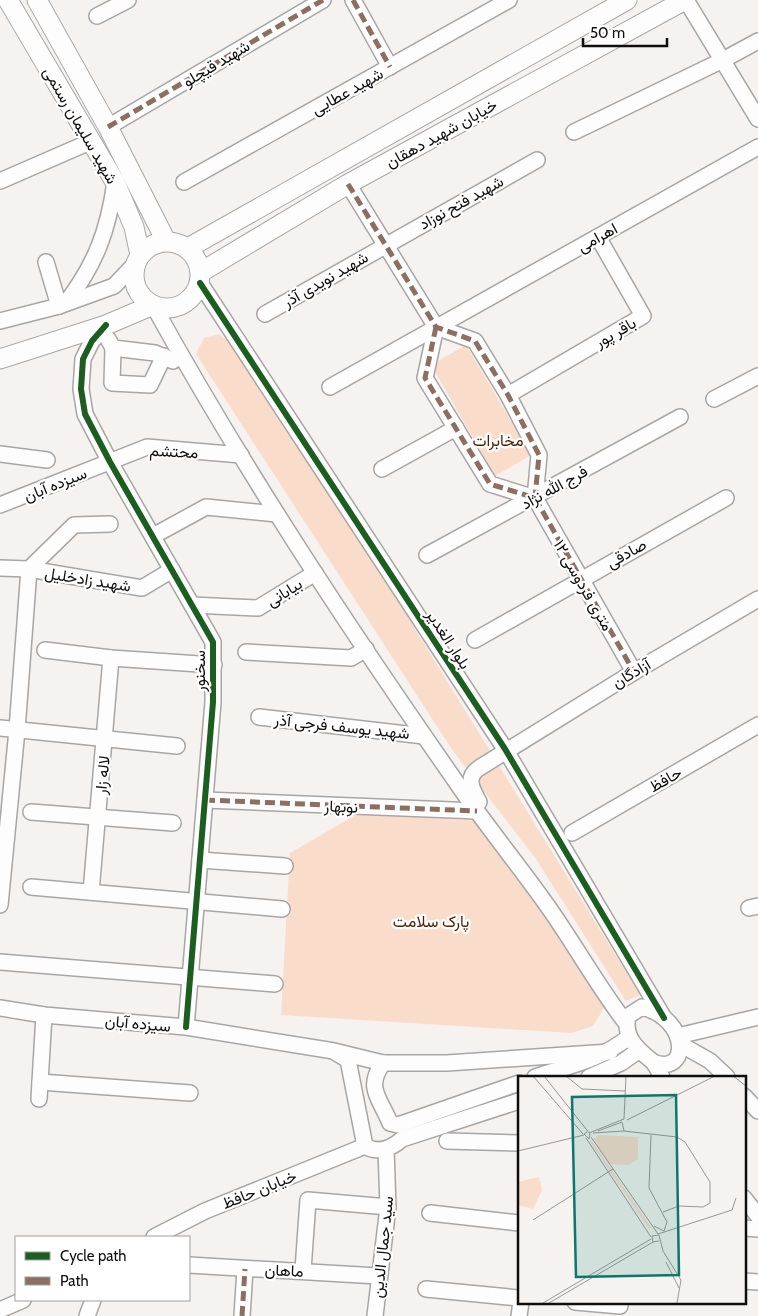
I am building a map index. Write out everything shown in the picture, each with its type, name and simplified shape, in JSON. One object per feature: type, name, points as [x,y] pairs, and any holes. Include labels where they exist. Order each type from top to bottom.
[{"type":"main road","name":"شهید سلیمان رستمی","points":[[8,0],[116,182],[134,227],[138,260]]},
{"type":"main road","name":"شهید سلیمان رستمی","points":[[37,0],[108,127],[166,241]]},
{"type":"main road","name":"خیابان شهید دهقان","points":[[188,248],[627,0]]},
{"type":"main road","name":"خیابان شهید دهقان","points":[[201,278],[348,184],[685,0]]},
{"type":"main road","points":[[176,242],[188,248],[199,263],[201,278],[190,300],[172,308],[153,305],[140,294],[136,287],[134,272],[138,260],[156,243],[176,242]]},
{"type":"main road","points":[[0,359],[106,325],[153,305]]},
{"type":"street","points":[[97,16],[128,0]]},
{"type":"street","name":"شهید قیچلو","points":[[108,127],[323,0]]},
{"type":"street","points":[[353,0],[390,67]]},
{"type":"street","name":"شهید عطایی","points":[[184,182],[509,0]]},
{"type":"street","points":[[685,0],[758,119]]},
{"type":"street","points":[[574,132],[723,60],[758,41]]},
{"type":"street","points":[[0,181],[92,141]]},
{"type":"street","name":"اهرامی","points":[[330,387],[758,147]]},
{"type":"street","name":"شهید فتح نوزاد","points":[[385,245],[537,160]]},
{"type":"street","points":[[62,305],[86,276],[101,247],[111,215],[116,182]]},
{"type":"street","points":[[348,184],[436,327],[475,341],[508,395],[539,455],[535,498],[490,484],[425,378],[436,327]]},
{"type":"street","name":"باقر پور","points":[[508,395],[643,316],[598,237]]},
{"type":"street","name":"شهید نویدی آذر","points":[[265,314],[385,245]]},
{"type":"street","points":[[0,321],[62,305],[114,286],[138,260]]},
{"type":"street","points":[[46,262],[62,305]]},
{"type":"street","name":"بلوار الغدیر","points":[[201,278],[505,750],[664,1018]]},
{"type":"street","points":[[153,305],[188,368],[315,573],[424,736],[552,911],[628,1030],[638,1050],[653,1062],[661,1076]]},
{"type":"street","points":[[106,325],[108,340],[113,348],[112,383],[150,385],[164,356]]},
{"type":"street","name":"سخنور","points":[[106,325],[92,341],[83,359],[81,389],[85,414],[110,462],[213,642],[214,690],[186,1027]]},
{"type":"street","points":[[113,348],[164,356],[188,368]]},
{"type":"street","points":[[714,399],[758,376]]},
{"type":"street","name":"فرج الله نژاد","points":[[426,555],[535,498],[680,418]]},
{"type":"street","points":[[382,469],[456,428]]},
{"type":"street","name":"محتشم","points":[[110,462],[147,447],[241,455]]},
{"type":"street","points":[[0,454],[47,460]]},
{"type":"street","name":"سیزده آبان","points":[[0,505],[110,462]]},
{"type":"street","name":"۱۲ متری فردوسی","points":[[535,498],[634,672]]},
{"type":"street","name":"صادقی","points":[[475,640],[726,498]]},
{"type":"street","points":[[153,536],[206,508],[277,514]]},
{"type":"street","points":[[0,904],[17,730],[28,569],[74,525],[110,524]]},
{"type":"street","name":"شهید زادخلیل","points":[[0,568],[28,569],[142,588],[172,570]]},
{"type":"street","name":"بیابانی","points":[[192,605],[258,608],[315,573]]},
{"type":"street","name":"آزادگان","points":[[489,826],[472,788],[470,778],[474,771],[505,750],[758,599]]},
{"type":"street","points":[[246,652],[351,658],[366,649]]},
{"type":"street","points":[[45,650],[111,658],[214,665]]},
{"type":"street","name":"لاله زار","points":[[91,892],[106,737],[111,658]]},
{"type":"street","name":"شهید یوسف فرجی آذر","points":[[259,717],[424,736]]},
{"type":"street","name":"حافظ","points":[[572,833],[758,725]]},
{"type":"street","points":[[0,728],[106,737],[177,746]]},
{"type":"street","name":"نوبهار","points":[[206,800],[478,812]]},
{"type":"street","points":[[31,812],[173,823]]},
{"type":"street","points":[[200,860],[285,866]]},
{"type":"street","points":[[30,887],[282,909]]},
{"type":"street","points":[[0,962],[276,984]]},
{"type":"street","points":[[538,1076],[584,1063],[610,1052],[628,1030],[628,1016],[642,1007],[664,1018],[679,1040],[710,1061],[726,1076]]},
{"type":"street","name":"سیزده آبان","points":[[0,1008],[44,1015],[186,1027],[334,1051],[383,1063],[447,1063],[610,1052]]},
{"type":"street","points":[[39,1099],[44,1015]]},
{"type":"street","points":[[679,1040],[758,1017]]},
{"type":"street","points":[[739,1021],[758,1026]]},
{"type":"street","points":[[653,1062],[660,1064],[674,1061],[679,1054],[679,1040]]},
{"type":"street","points":[[591,1076],[621,1063],[638,1050]]},
{"type":"street","points":[[334,1051],[348,1060],[364,1141],[374,1150],[386,1149],[402,1131],[518,1083]]},
{"type":"street","points":[[383,1063],[373,1082],[374,1092],[402,1131]]},
{"type":"street","points":[[40,1082],[190,1093]]},
{"type":"street","points":[[746,1098],[758,1111]]},
{"type":"street","points":[[402,1131],[518,1101]]},
{"type":"street","name":"خیابان حافظ","points":[[156,1236],[205,1211],[364,1141],[374,1127],[402,1131]]},
{"type":"street","points":[[447,1141],[518,1144]]},
{"type":"street","name":"سید جمال الدین","points":[[375,1316],[378,1276],[388,1207],[386,1149]]},
{"type":"street","points":[[303,1270],[308,1200],[388,1207]]},
{"type":"street","points":[[746,1201],[758,1216]]},
{"type":"street","points":[[430,1213],[518,1223]]},
{"type":"street","name":"ماهان","points":[[190,1265],[303,1270],[378,1276]]},
{"type":"street","points":[[242,1316],[246,1269]]},
{"type":"street","points":[[426,1289],[518,1298]]},
{"type":"street","points":[[0,1310],[21,1301]]},
{"type":"street","points":[[87,1316],[93,1301]]},
{"type":"street","points":[[590,1304],[620,1308]]},
{"type":"green space","points":[[219,334],[234,346],[259,390],[364,546],[640,995],[626,1001],[536,859],[453,751],[196,354],[204,338]]},
{"type":"green space","name":"مخابرات","points":[[466,345],[531,455],[495,476],[431,365]]},
{"type":"green space","name":"پارک سلامت","points":[[357,814],[496,822],[605,1006],[593,1026],[572,1033],[281,1015],[290,853]]},
{"type":"marked path","points":[[108,127],[323,0]]},
{"type":"marked path","points":[[353,0],[390,67]]},
{"type":"marked path","points":[[348,184],[436,327],[475,341],[508,395],[539,455],[535,498]]},
{"type":"marked path","points":[[436,327],[425,378],[490,484],[535,498]]},
{"type":"marked path","points":[[535,498],[634,672]]},
{"type":"marked path","points":[[205,800],[477,811]]},
{"type":"marked path","points":[[242,1316],[245,1269]]},
{"type":"cycle path","points":[[200,283],[505,749],[664,1018]]},
{"type":"cycle path","points":[[106,325],[92,341],[83,359],[81,389],[85,414],[110,462],[213,642],[213,702],[186,1027]]}]
